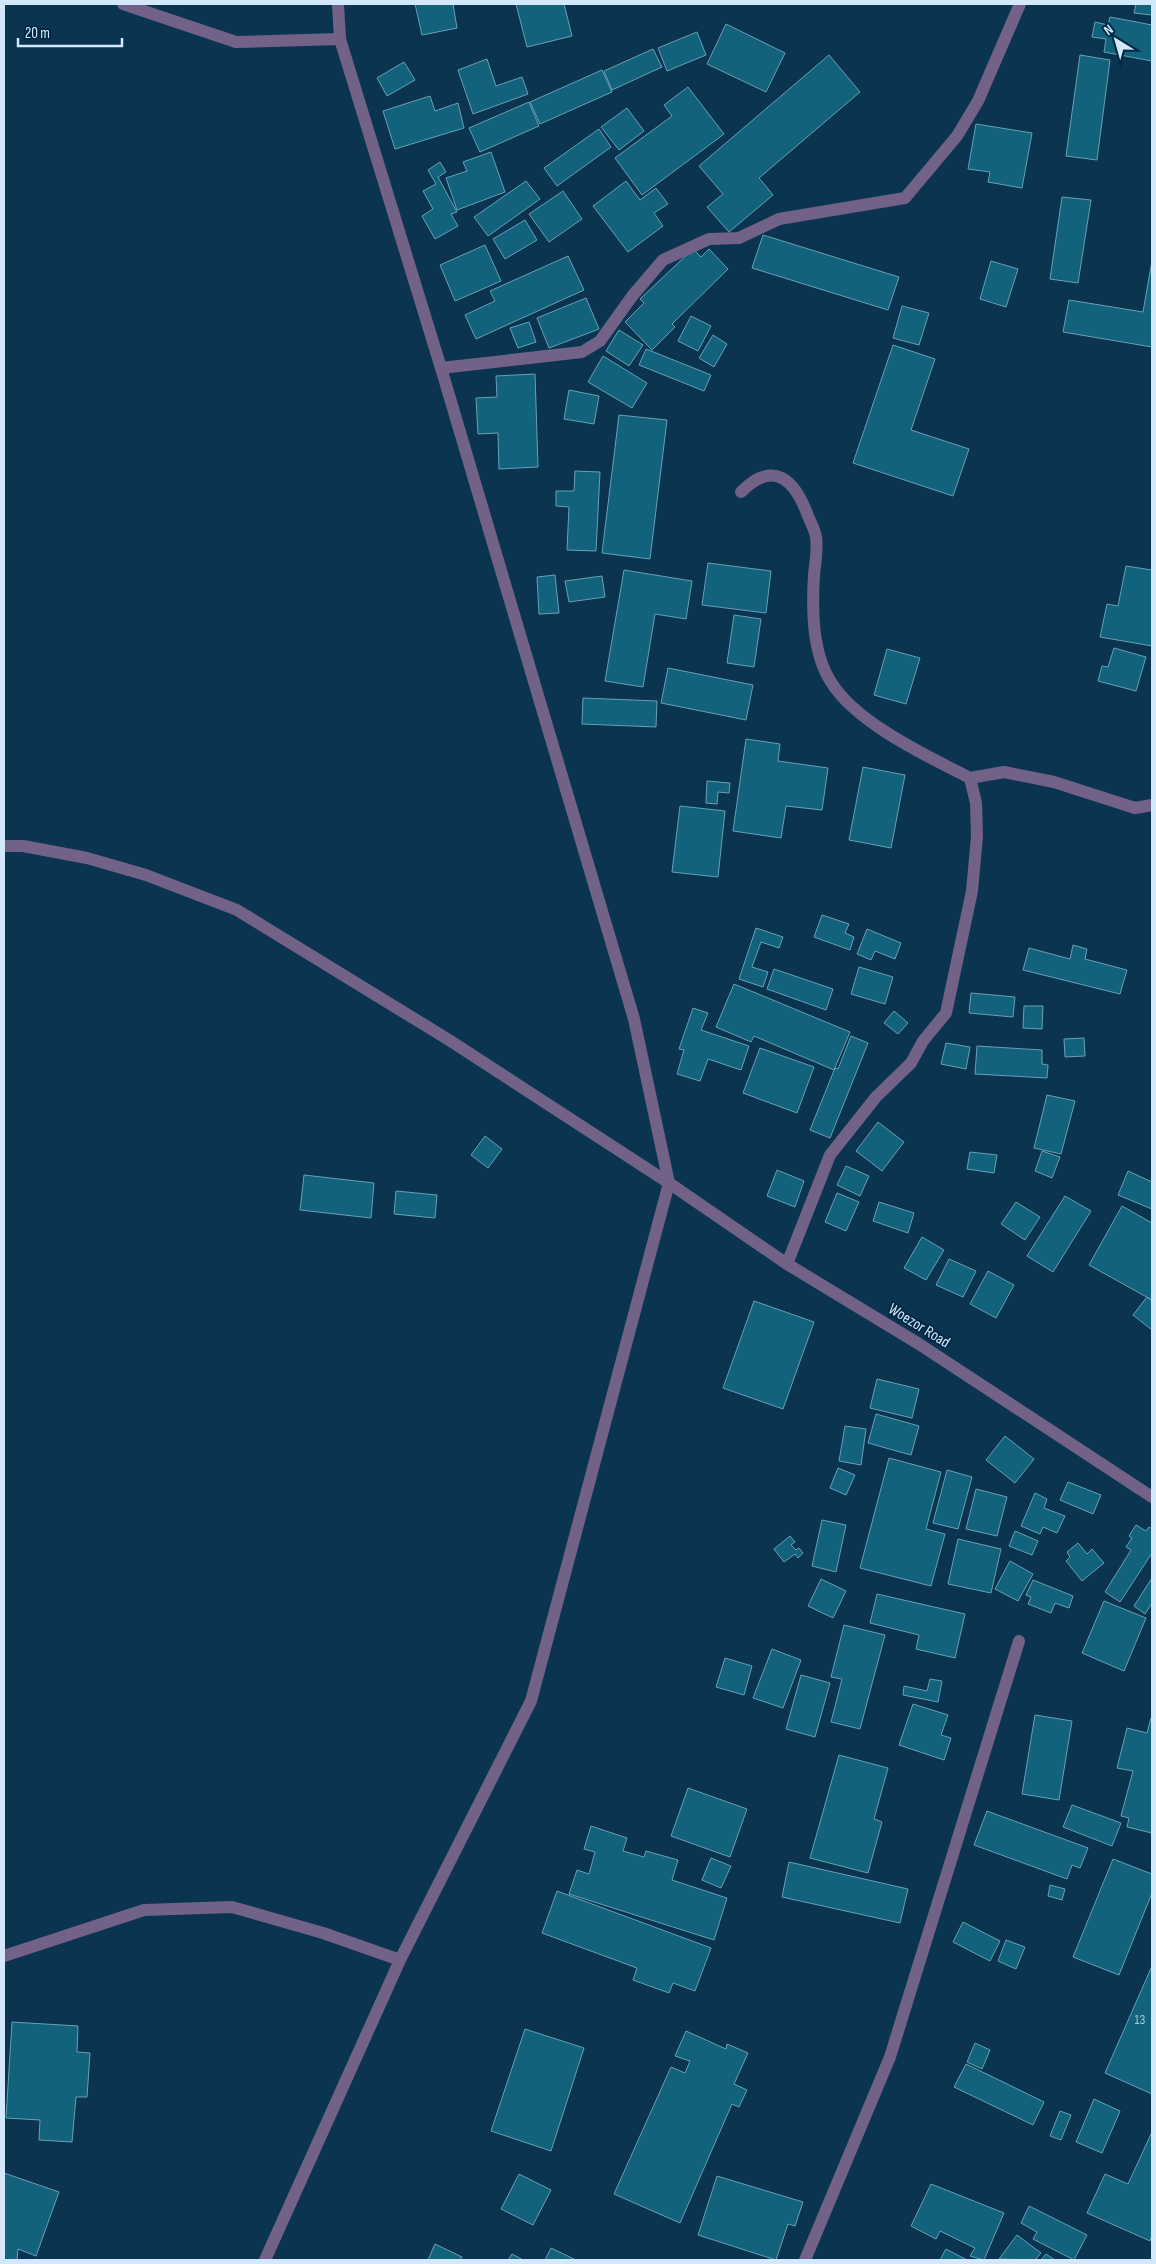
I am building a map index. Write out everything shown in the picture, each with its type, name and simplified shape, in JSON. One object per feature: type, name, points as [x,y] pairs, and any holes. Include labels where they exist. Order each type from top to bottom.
[{"type":"street","points":[[123,4],[236,42],[340,40]]},
{"type":"street","points":[[265,2260],[400,1960],[531,1701],[669,1183],[634,1019],[441,368],[340,40],[338,4]]},
{"type":"street","points":[[441,368],[582,352],[600,342],[633,295],[663,260],[709,239],[739,238],[778,220],[905,198],[956,136],[978,101],[1020,4]]},
{"type":"street","points":[[741,492],[750,483],[763,477],[775,476],[790,481],[805,508],[816,538],[813,600],[818,650],[830,682],[852,706],[883,731],[970,778],[1004,772],[1054,782],[1135,808],[1152,805]]},
{"type":"street","points":[[787,1264],[830,1155],[876,1097],[912,1063],[923,1042],[946,1013],[972,891],[977,836],[976,804],[970,778]]},
{"type":"street","name":"Woezor Road","points":[[4,846],[23,846],[87,858],[146,875],[237,910],[449,1040],[669,1183],[787,1264],[919,1344],[1152,1497]]},
{"type":"street","points":[[805,2260],[890,2057],[1019,1641]]},
{"type":"street","points":[[4,1956],[144,1910],[232,1907],[324,1933],[400,1960]]},
{"type":"building","points":[[415,4],[453,4],[457,28],[422,35]]},
{"type":"building","points":[[516,4],[564,4],[572,36],[527,47]]},
{"type":"building","points":[[1136,4],[1152,4],[1152,15],[1134,13]]},
{"type":"building","points":[[1110,17],[1152,25],[1152,61],[1104,52],[1106,39],[1092,37],[1095,22],[1108,25]]},
{"type":"building","points":[[726,24],[785,53],[766,92],[707,64]]},
{"type":"building","points":[[697,32],[706,55],[667,71],[658,48]]},
{"type":"building","points":[[653,49],[662,67],[612,90],[604,71]]},
{"type":"building","points":[[829,55],[860,92],[759,178],[773,195],[729,232],[707,207],[723,194],[699,166]]},
{"type":"building","points":[[1080,55],[1110,60],[1097,160],[1066,156]]},
{"type":"building","points":[[487,59],[496,86],[522,77],[528,94],[473,114],[458,70]]},
{"type":"building","points":[[404,62],[415,80],[387,96],[377,78]]},
{"type":"building","points":[[602,70],[612,92],[540,124],[530,102]]},
{"type":"building","points":[[688,87],[724,134],[642,195],[615,158],[672,116],[664,105]]},
{"type":"building","points":[[430,96],[435,111],[458,103],[464,128],[395,149],[383,111]]},
{"type":"building","points":[[529,102],[539,126],[480,152],[469,128]]},
{"type":"building","points":[[627,108],[644,131],[619,150],[601,127]]},
{"type":"building","points":[[976,124],[1032,133],[1022,188],[988,182],[990,172],[968,169]]},
{"type":"building","points":[[599,129],[611,147],[557,186],[544,168]]},
{"type":"building","points":[[491,152],[505,192],[457,210],[446,178],[467,171],[463,162]]},
{"type":"building","points":[[440,162],[446,172],[438,177],[457,212],[451,214],[458,226],[435,239],[422,216],[433,209],[423,191],[436,184],[428,170]]},
{"type":"building","points":[[526,181],[540,199],[488,236],[474,217]]},
{"type":"building","points":[[626,181],[640,200],[656,188],[668,204],[654,213],[663,226],[628,252],[593,206]]},
{"type":"building","points":[[563,191],[582,219],[549,242],[529,214]]},
{"type":"building","points":[[1062,197],[1091,200],[1078,283],[1050,279]]},
{"type":"building","points":[[525,220],[537,240],[505,259],[493,239]]},
{"type":"building","points":[[763,235],[899,277],[888,310],[752,268]]},
{"type":"building","points":[[485,245],[501,281],[455,301],[440,265]]},
{"type":"building","points":[[693,249],[701,257],[709,249],[728,269],[672,324],[675,327],[652,350],[625,322],[644,303],[640,299]]},
{"type":"building","points":[[568,256],[584,290],[476,339],[465,315],[495,301],[490,291]]},
{"type":"building","points":[[991,261],[1018,269],[1006,307],[980,299]]},
{"type":"building","points":[[1152,261],[1152,347],[1063,332],[1069,300],[1143,312]]},
{"type":"building","points":[[586,298],[599,329],[549,348],[537,318]]},
{"type":"building","points":[[902,306],[929,313],[919,345],[893,338]]},
{"type":"building","points":[[691,316],[711,326],[698,351],[678,341]]},
{"type":"building","points":[[529,322],[536,342],[518,348],[510,328]]},
{"type":"building","points":[[619,330],[643,345],[629,366],[606,351]]},
{"type":"building","points":[[713,335],[727,344],[714,367],[699,358]]},
{"type":"building","points":[[893,345],[935,359],[911,430],[969,449],[953,496],[853,463]]},
{"type":"building","points":[[646,349],[711,375],[704,391],[639,365]]},
{"type":"building","points":[[603,356],[647,383],[632,408],[588,382]]},
{"type":"building","points":[[535,374],[538,467],[499,469],[498,433],[478,434],[476,398],[497,397],[496,376]]},
{"type":"building","points":[[569,390],[599,396],[594,424],[564,419]]},
{"type":"building","points":[[619,415],[667,420],[650,559],[602,553]]},
{"type":"building","points":[[575,471],[600,472],[596,551],[567,550],[569,507],[556,506],[556,491],[574,491]]},
{"type":"building","points":[[708,563],[771,571],[766,613],[702,605]]},
{"type":"building","points":[[1126,566],[1152,570],[1152,646],[1100,637],[1107,604],[1118,606]]},
{"type":"building","points":[[624,570],[692,581],[686,619],[655,614],[643,687],[605,681]]},
{"type":"building","points":[[555,575],[559,613],[539,614],[537,577]]},
{"type":"building","points":[[602,576],[605,597],[569,602],[565,581]]},
{"type":"building","points":[[734,615],[761,619],[754,667],[727,663]]},
{"type":"building","points":[[1114,648],[1146,657],[1136,691],[1098,681],[1102,666],[1108,667]]},
{"type":"building","points":[[887,649],[920,658],[906,704],[874,695]]},
{"type":"building","points":[[668,668],[753,685],[746,720],[661,703]]},
{"type":"building","points":[[583,698],[657,701],[656,727],[582,724]]},
{"type":"building","points":[[746,739],[780,744],[778,761],[828,768],[822,810],[786,806],[781,838],[733,831]]},
{"type":"building","points":[[863,767],[905,775],[891,848],[849,840]]},
{"type":"building","points":[[707,781],[730,783],[729,793],[718,792],[717,804],[706,803]]},
{"type":"building","points":[[680,806],[725,811],[718,877],[672,872]]},
{"type":"building","points":[[822,915],[849,924],[845,933],[854,937],[850,950],[814,937]]},
{"type":"building","points":[[756,928],[783,937],[779,948],[761,942],[752,967],[768,972],[763,987],[739,979]]},
{"type":"building","points":[[867,929],[901,943],[895,959],[875,951],[871,960],[857,954]]},
{"type":"building","points":[[1073,945],[1087,949],[1085,959],[1127,970],[1120,994],[1023,970],[1029,948],[1070,959]]},
{"type":"building","points":[[859,967],[893,977],[885,1004],[851,994]]},
{"type":"building","points":[[774,969],[833,989],[826,1010],[767,989]]},
{"type":"building","points":[[734,984],[850,1032],[834,1070],[754,1036],[751,1042],[716,1027]]},
{"type":"building","points":[[971,993],[1015,997],[1013,1017],[969,1013]]},
{"type":"building","points":[[1024,1006],[1043,1006],[1042,1029],[1023,1028]]},
{"type":"building","points":[[693,1008],[708,1013],[701,1030],[749,1046],[741,1070],[708,1059],[700,1081],[677,1074],[684,1050],[679,1049]]},
{"type":"building","points":[[894,1011],[908,1023],[898,1034],[884,1023]]},
{"type":"building","points":[[851,1036],[868,1043],[830,1138],[810,1130],[835,1068],[838,1069]]},
{"type":"building","points":[[1084,1038],[1085,1056],[1065,1057],[1064,1039]]},
{"type":"building","points":[[946,1043],[970,1047],[966,1069],[941,1064]]},
{"type":"building","points":[[977,1046],[1042,1050],[1042,1064],[1048,1065],[1047,1078],[975,1074]]},
{"type":"building","points":[[760,1048],[814,1067],[797,1113],[743,1093]]},
{"type":"building","points":[[1047,1095],[1075,1101],[1061,1154],[1034,1148]]},
{"type":"building","points":[[878,1122],[904,1142],[882,1171],[856,1151]]},
{"type":"building","points":[[485,1136],[502,1149],[488,1168],[471,1155]]},
{"type":"building","points":[[1042,1151],[1060,1157],[1052,1178],[1035,1171]]},
{"type":"building","points":[[970,1152],[997,1155],[994,1173],[967,1169]]},
{"type":"building","points":[[846,1166],[869,1176],[860,1196],[837,1185]]},
{"type":"building","points":[[777,1170],[804,1181],[795,1207],[767,1196]]},
{"type":"building","points":[[1128,1171],[1152,1182],[1152,1209],[1118,1195]]},
{"type":"building","points":[[304,1175],[374,1183],[371,1218],[300,1210]]},
{"type":"building","points":[[396,1191],[437,1195],[435,1218],[394,1214]]},
{"type":"building","points":[[837,1193],[859,1202],[846,1231],[825,1222]]},
{"type":"building","points":[[1065,1196],[1091,1211],[1053,1272],[1027,1256]]},
{"type":"building","points":[[879,1202],[914,1213],[908,1233],[873,1221]]},
{"type":"building","points":[[1016,1202],[1040,1217],[1025,1240],[1001,1224]]},
{"type":"building","points":[[1122,1206],[1152,1223],[1152,1300],[1089,1265]]},
{"type":"building","points":[[922,1237],[944,1250],[926,1280],[904,1268]]},
{"type":"building","points":[[949,1259],[976,1271],[963,1297],[936,1285]]},
{"type":"building","points":[[988,1271],[1014,1285],[996,1318],[970,1304]]},
{"type":"building","points":[[1147,1297],[1152,1301],[1152,1330],[1133,1315]]},
{"type":"building","points":[[754,1301],[814,1322],[783,1409],[723,1388]]},
{"type":"building","points":[[877,1379],[919,1389],[912,1418],[870,1408]]},
{"type":"building","points":[[876,1414],[919,1426],[911,1455],[868,1443]]},
{"type":"building","points":[[845,1426],[866,1429],[861,1465],[839,1461]]},
{"type":"building","points":[[1005,1436],[1034,1459],[1015,1483],[986,1460]]},
{"type":"building","points":[[889,1458],[941,1472],[926,1529],[945,1534],[931,1586],[860,1568]]},
{"type":"building","points":[[838,1468],[855,1475],[846,1495],[830,1488]]},
{"type":"building","points":[[947,1470],[972,1477],[958,1529],[933,1523]]},
{"type":"building","points":[[1068,1482],[1101,1495],[1093,1514],[1060,1500]]},
{"type":"building","points":[[976,1489],[1007,1497],[997,1536],[966,1529]]},
{"type":"building","points":[[1035,1493],[1047,1499],[1044,1508],[1065,1516],[1057,1533],[1043,1527],[1040,1534],[1021,1526]]},
{"type":"building","points":[[822,1520],[846,1525],[836,1572],[812,1566]]},
{"type":"building","points":[[1136,1525],[1146,1531],[1149,1527],[1152,1529],[1152,1553],[1120,1602],[1105,1592],[1131,1550],[1126,1547],[1132,1538],[1129,1536]]},
{"type":"building","points":[[1015,1531],[1038,1541],[1032,1555],[1009,1546]]},
{"type":"building","points":[[790,1536],[795,1542],[791,1545],[796,1550],[799,1548],[803,1553],[798,1558],[795,1554],[784,1562],[774,1549]]},
{"type":"building","points":[[958,1539],[1001,1549],[991,1593],[948,1584]]},
{"type":"building","points":[[1078,1543],[1087,1554],[1092,1549],[1104,1563],[1082,1581],[1066,1561],[1070,1557],[1067,1552]]},
{"type":"building","points":[[1010,1561],[1033,1574],[1018,1601],[995,1589]]},
{"type":"building","points":[[1152,1578],[1152,1603],[1145,1614],[1134,1606]]},
{"type":"building","points":[[821,1579],[846,1591],[833,1618],[808,1606]]},
{"type":"building","points":[[1033,1580],[1073,1596],[1069,1608],[1055,1603],[1051,1613],[1028,1604],[1031,1597],[1026,1595]]},
{"type":"building","points":[[877,1594],[965,1614],[955,1658],[916,1649],[919,1635],[870,1623]]},
{"type":"building","points":[[1104,1601],[1146,1618],[1124,1671],[1082,1653]]},
{"type":"building","points":[[844,1625],[885,1635],[860,1729],[831,1722],[842,1679],[831,1677]]},
{"type":"building","points":[[772,1649],[801,1660],[783,1708],[753,1698]]},
{"type":"building","points":[[725,1658],[752,1666],[744,1695],[716,1687]]},
{"type":"building","points":[[801,1675],[830,1683],[815,1737],[786,1729]]},
{"type":"building","points":[[930,1679],[942,1681],[938,1702],[903,1695],[904,1686],[927,1691]]},
{"type":"building","points":[[913,1704],[948,1715],[941,1735],[951,1738],[944,1760],[899,1745]]},
{"type":"building","points":[[1035,1715],[1072,1721],[1059,1800],[1022,1794]]},
{"type":"building","points":[[1151,1718],[1152,1833],[1127,1827],[1129,1818],[1121,1816],[1133,1771],[1117,1768],[1127,1728],[1147,1733]]},
{"type":"building","points":[[839,1755],[888,1768],[874,1819],[882,1822],[868,1873],[810,1858]]},
{"type":"building","points":[[688,1788],[747,1809],[730,1857],[671,1836]]},
{"type":"building","points":[[1072,1805],[1121,1823],[1112,1846],[1063,1827]]},
{"type":"building","points":[[987,1811],[1088,1848],[1080,1868],[1072,1865],[1067,1879],[974,1845]]},
{"type":"building","points":[[591,1826],[627,1838],[623,1851],[644,1857],[646,1851],[678,1860],[672,1880],[727,1898],[714,1940],[569,1894],[577,1870],[589,1874],[595,1852],[584,1849]]},
{"type":"building","points":[[711,1858],[731,1866],[721,1888],[702,1880]]},
{"type":"building","points":[[1113,1859],[1152,1874],[1152,1893],[1119,1975],[1073,1957]]},
{"type":"building","points":[[789,1862],[908,1889],[900,1923],[782,1897]]},
{"type":"building","points":[[1050,1885],[1065,1889],[1062,1900],[1048,1896]]},
{"type":"building","points":[[557,1891],[711,1948],[695,1991],[673,1983],[669,1993],[633,1980],[637,1968],[542,1933]]},
{"type":"building","points":[[963,1922],[1000,1941],[990,1961],[953,1942]]},
{"type":"building","points":[[1006,1940],[1025,1947],[1016,1969],[998,1961]]},
{"type":"building","points":[[1152,1966],[1152,2094],[1105,2073]]},
{"type":"building","points":[[12,2022],[78,2026],[77,2052],[90,2053],[87,2097],[76,2097],[72,2142],[39,2140],[40,2120],[6,2118]]},
{"type":"building","points":[[525,2029],[584,2048],[551,2151],[491,2131]]},
{"type":"building","points":[[686,2031],[726,2049],[727,2044],[748,2053],[734,2084],[747,2090],[739,2107],[732,2104],[680,2223],[614,2194],[671,2067],[685,2073],[690,2061],[675,2056]]},
{"type":"building","points":[[975,2043],[990,2050],[982,2069],[967,2062]]},
{"type":"building","points":[[966,2064],[1044,2102],[1033,2125],[954,2087]]},
{"type":"building","points":[[1094,2099],[1120,2111],[1102,2153],[1076,2142]]},
{"type":"building","points":[[1060,2111],[1071,2115],[1061,2140],[1050,2136]]},
{"type":"building","points":[[1152,2132],[1152,2235],[1150,2241],[1087,2213],[1105,2174],[1128,2184]]},
{"type":"building","points":[[4,2173],[59,2192],[36,2256],[18,2249],[17,2260],[4,2260]]},
{"type":"building","points":[[519,2174],[551,2190],[533,2225],[501,2209]]},
{"type":"building","points":[[717,2176],[803,2202],[795,2226],[788,2224],[776,2260],[698,2235]]},
{"type":"building","points":[[931,2184],[1004,2213],[984,2260],[970,2256],[975,2248],[940,2231],[936,2239],[911,2226]]},
{"type":"building","points":[[1029,2206],[1087,2235],[1074,2260],[1033,2239],[1037,2232],[1021,2223]]},
{"type":"building","points":[[1017,2235],[1041,2253],[1035,2260],[999,2259]]},
{"type":"building","points":[[435,2244],[462,2257],[460,2260],[428,2260]]},
{"type":"building","points":[[551,2248],[576,2260],[545,2260]]},
{"type":"building","points":[[946,2249],[967,2260],[940,2260]]},
{"type":"building","points":[[512,2254],[523,2260],[508,2260]]},
{"type":"building","points":[[1046,2254],[1055,2260],[1041,2260]]}]
